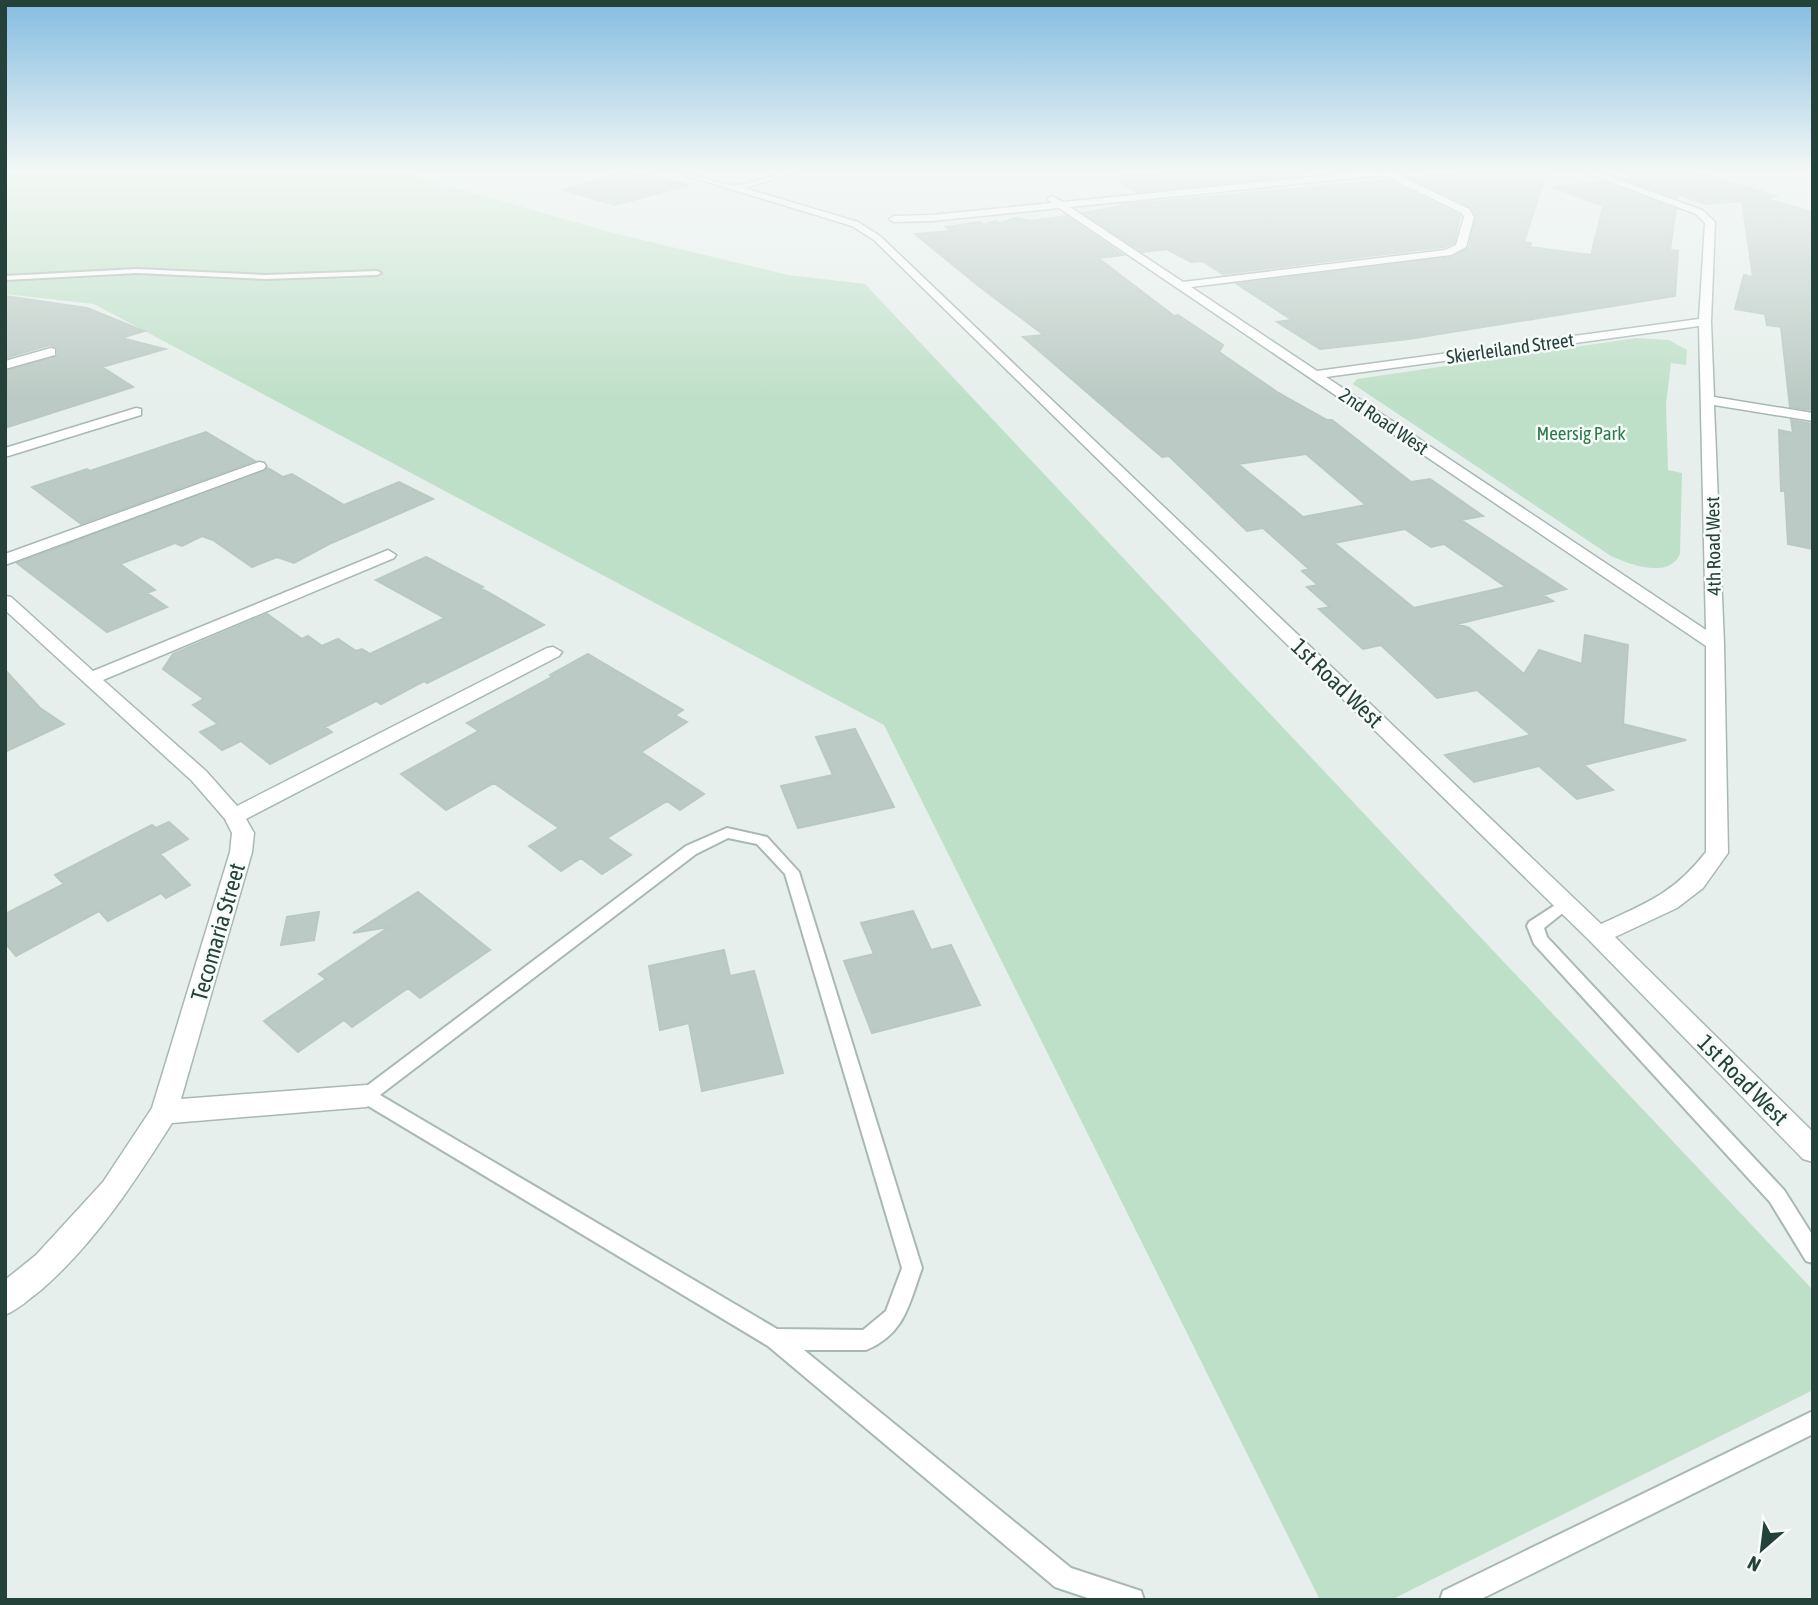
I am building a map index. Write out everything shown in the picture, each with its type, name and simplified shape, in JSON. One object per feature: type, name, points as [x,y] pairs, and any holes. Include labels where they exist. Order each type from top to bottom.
[{"type":"street","name":"1st Road West","points":[[887,248],[1598,935],[1813,1150]]},
{"type":"street","name":"2nd Road West","points":[[1126,248],[1715,644]]},
{"type":"street","points":[[1183,285],[1436,254],[1458,248]]},
{"type":"street","name":"4th Road West","points":[[1598,935],[1669,902],[1695,882],[1717,853],[1715,644],[1705,322],[1708,248]]},
{"type":"street","name":"Skierleiland Street","points":[[1315,375],[1705,322]]},
{"type":"street","points":[[5,365],[51,352]]},
{"type":"street","points":[[1709,400],[1813,417]]},
{"type":"street","points":[[5,453],[136,412]]},
{"type":"street","points":[[5,560],[259,466]]},
{"type":"street","points":[[91,678],[388,555]]},
{"type":"street","name":"Tecomaria Street","points":[[5,601],[199,776],[234,816],[243,833],[241,852],[164,1112],[113,1192],[47,1265],[5,1300]]},
{"type":"street","points":[[234,816],[553,652]]},
{"type":"street","points":[[164,1112],[366,1096]]},
{"type":"lane","points":[[5,278],[145,271],[266,278],[377,273]]},
{"type":"lane","points":[[775,1339],[866,1340],[894,1318],[912,1268],[792,872],[762,840],[727,833],[691,850],[366,1096],[775,1339],[1064,1578],[1132,1600]]},
{"type":"lane","points":[[1566,904],[1535,926],[1540,940],[1777,1196],[1813,1254]]},
{"type":"lane","points":[[1452,1600],[1813,1422]]},
{"type":"green space","points":[[5,248],[675,248],[788,275],[865,284],[1813,1290],[1813,1390],[1391,1600],[1320,1600],[884,725],[94,304],[5,294]]},
{"type":"green space","name":"Meersig Park","points":[[1636,338],[1669,340],[1687,350],[1686,365],[1671,363],[1666,404],[1668,470],[1682,473],[1680,554],[1675,562],[1659,568],[1639,566],[1611,556],[1353,384],[1357,379]]},
{"type":"building","points":[[932,248],[1113,248],[1123,255],[1098,258],[1174,316],[1178,315],[1223,345],[1219,352],[1277,392],[1327,420],[1332,420],[1411,482],[1430,479],[1483,516],[1461,520],[1566,589],[1543,595],[1553,601],[1457,624],[1469,628],[1524,674],[1539,650],[1582,664],[1585,635],[1628,645],[1623,724],[1686,740],[1584,765],[1613,790],[1577,799],[1539,766],[1474,782],[1445,755],[1531,735],[1477,690],[1437,698],[1381,645],[1363,649],[1319,609],[1330,607],[1307,587],[1318,585],[1302,571],[1309,569],[1263,528],[1247,531],[1169,456],[1162,457],[1023,337],[1044,335]],"holes":[[[1306,454],[1366,505],[1303,517],[1238,464]],[[1405,529],[1431,547],[1444,544],[1506,587],[1414,608],[1334,543]]]},
{"type":"building","points":[[1137,248],[1437,248],[1223,274],[1202,261],[1191,262],[1167,249],[1143,252]]},
{"type":"building","points":[[1469,248],[1536,248],[1591,255],[1593,248],[1670,248],[1678,251],[1675,296],[1409,339],[1320,349],[1277,322],[1292,320],[1237,284],[1452,257]]},
{"type":"building","points":[[1749,248],[1813,248],[1813,410],[1790,407],[1781,327],[1767,325],[1765,314],[1735,309],[1744,275],[1753,277]]},
{"type":"building","points":[[5,296],[87,308],[144,331],[121,338],[165,349],[102,367],[133,387],[5,428],[5,371],[58,355],[57,347],[50,345],[5,358]]},
{"type":"building","points":[[1791,420],[1813,424],[1813,549],[1788,544],[1785,491],[1781,491],[1779,430],[1793,433]]},
{"type":"building","points":[[206,432],[255,461],[81,524],[32,487],[87,469],[90,471]]},
{"type":"building","points":[[268,468],[283,477],[292,474],[344,505],[399,482],[433,499],[329,544],[294,563],[277,557],[252,567],[213,540],[202,536],[182,546],[175,543],[120,564],[155,590],[147,593],[167,607],[107,632],[17,563]]},
{"type":"building","points":[[426,557],[483,587],[481,588],[544,625],[381,704],[376,701],[325,727],[332,732],[270,764],[241,741],[222,750],[200,732],[218,724],[193,705],[204,699],[163,669],[173,654],[267,614],[302,639],[308,636],[322,646],[338,639],[356,651],[362,649],[370,654],[445,618],[376,580]]},
{"type":"building","points":[[588,654],[683,710],[675,715],[687,722],[641,752],[704,794],[680,810],[667,801],[607,838],[631,855],[602,874],[581,858],[561,871],[529,846],[559,828],[494,783],[446,810],[401,774],[479,731],[467,723],[552,677],[550,675]]},
{"type":"building","points":[[5,670],[40,708],[64,724],[5,752]]},
{"type":"building","points":[[855,729],[894,807],[798,828],[781,786],[833,775],[816,737]]},
{"type":"building","points":[[169,822],[188,839],[160,854],[190,885],[166,898],[161,893],[108,921],[99,911],[16,956],[5,943],[5,914],[64,884],[55,875],[152,825],[156,828]]},
{"type":"building","points":[[418,892],[490,950],[420,998],[408,988],[352,1027],[344,1020],[298,1052],[264,1021],[326,979],[319,974],[389,927],[353,933]]},
{"type":"building","points":[[913,911],[931,950],[951,945],[980,1005],[872,1033],[844,961],[874,954],[861,923]]},
{"type":"building","points":[[319,912],[314,940],[281,945],[287,917]]},
{"type":"building","points":[[724,950],[730,976],[754,971],[783,1073],[702,1091],[689,1023],[660,1030],[649,966]]}]
